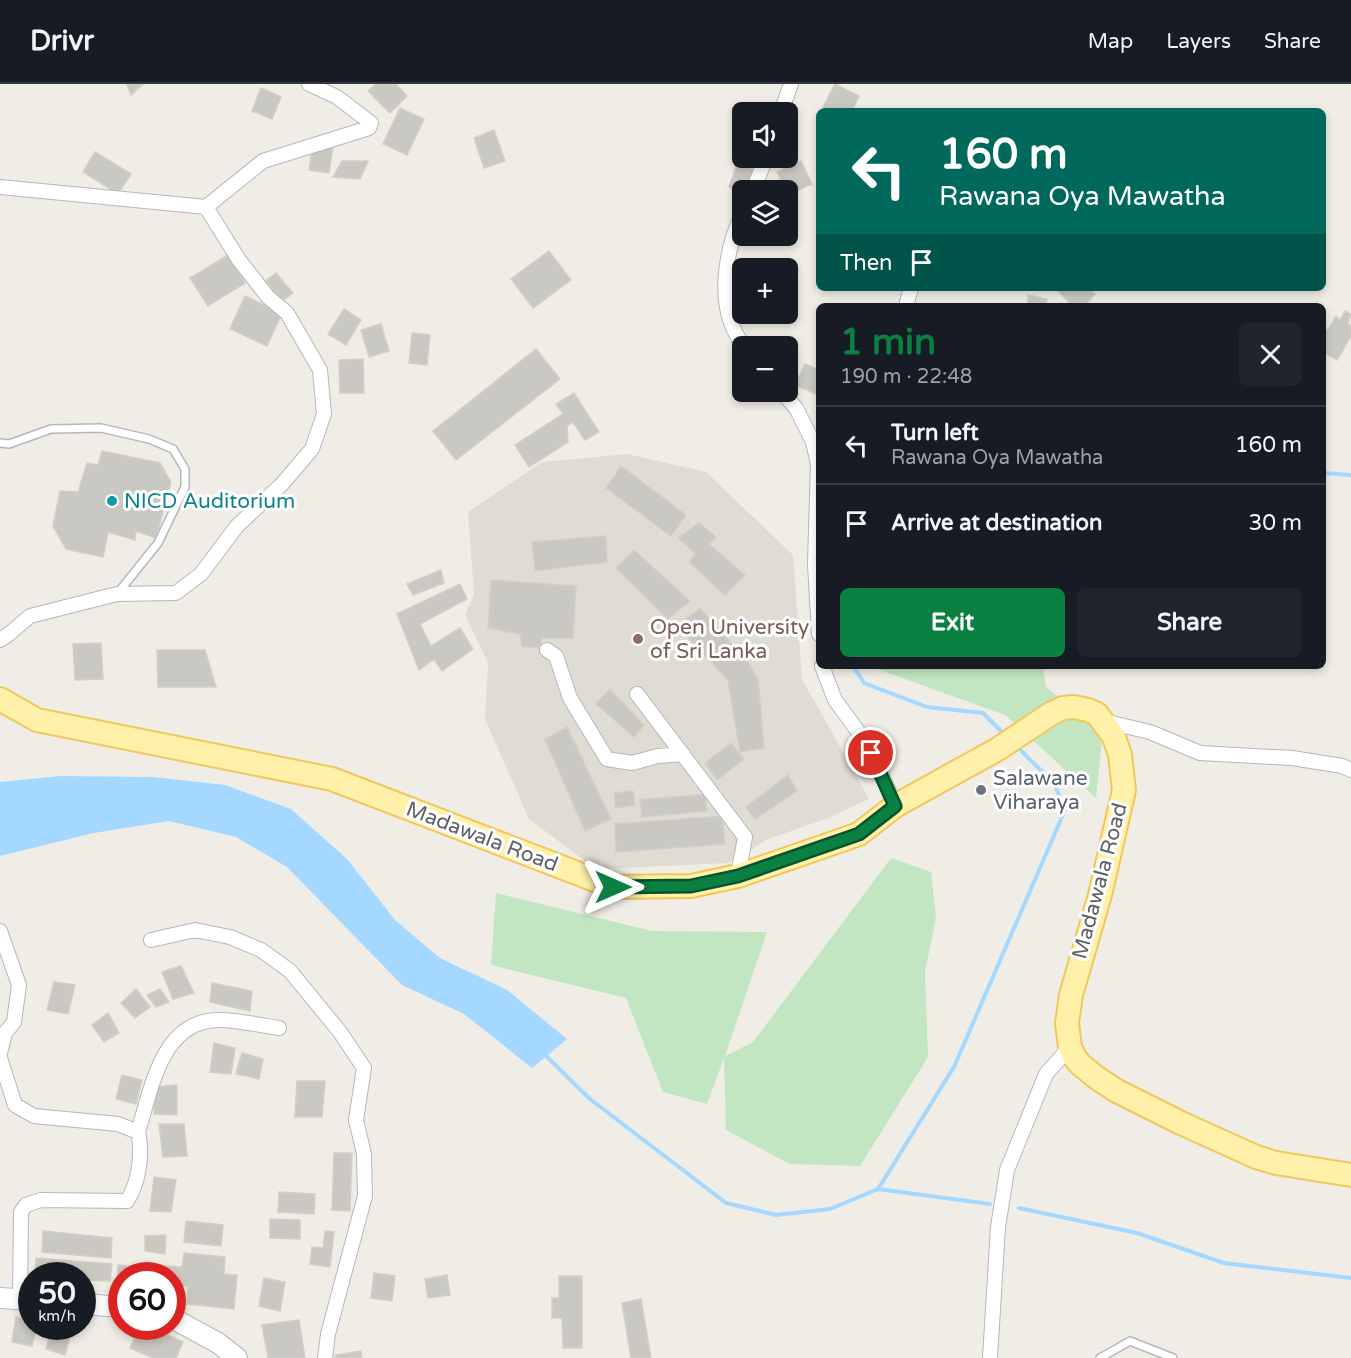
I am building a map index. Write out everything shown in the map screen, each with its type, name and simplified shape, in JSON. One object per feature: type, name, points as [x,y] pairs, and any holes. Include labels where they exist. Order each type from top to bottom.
[{"type":"main road","name":"Madawala Road","points":[[0,699],[37,720],[332,779],[613,887],[691,886],[738,876],[859,834],[895,806],[998,749],[1063,708],[1074,707],[1088,710],[1097,714],[1104,721],[1114,738],[1120,755],[1124,790],[1100,895],[1071,995],[1067,1023],[1070,1047]]},
{"type":"main road","points":[[1070,1047],[1081,1065],[1097,1078],[1181,1123],[1256,1157],[1276,1163],[1351,1175]]},
{"type":"street","points":[[0,187],[206,207],[263,161],[369,128],[371,123],[337,97],[309,84]]},
{"type":"street","points":[[785,102],[791,84]]},
{"type":"street","points":[[0,640],[30,616],[117,594],[176,593],[201,574],[237,526],[282,484],[312,449],[324,414],[320,370],[287,313],[268,297],[239,260],[206,207]]},
{"type":"street","points":[[732,244],[724,280],[731,324],[738,336]]},
{"type":"street","points":[[791,402],[813,442],[816,455]]},
{"type":"street","points":[[547,650],[556,656],[570,698],[607,759],[632,763],[658,756],[683,754]]},
{"type":"street","points":[[823,669],[835,700],[860,734],[881,771],[895,806]]},
{"type":"street","points":[[637,694],[746,837],[738,876]]},
{"type":"street","points":[[1104,721],[1150,732],[1200,753],[1292,758],[1342,766],[1351,770]]},
{"type":"street","points":[[151,940],[195,930],[230,937],[261,950],[290,971],[340,1032],[364,1068],[356,1120],[364,1154],[365,1196],[328,1334],[325,1358]]},
{"type":"street","points":[[0,931],[19,986],[14,1022],[5,1033],[0,1053]]},
{"type":"street","points":[[17,1299],[21,1212],[26,1205],[41,1200],[127,1201],[134,1191],[141,1145],[138,1132],[159,1063],[180,1032],[193,1025],[221,1020],[279,1028]]},
{"type":"street","points":[[990,1358],[998,1227],[1007,1170],[1046,1074],[1070,1047]]},
{"type":"street","points":[[0,1058],[15,1105],[34,1116],[118,1124],[138,1132]]},
{"type":"street","points":[[186,1326],[218,1343],[237,1358]]},
{"type":"lane","points":[[0,443],[9,444],[51,429],[101,428],[149,439],[173,449],[185,469],[185,487],[158,543],[117,594]]},
{"type":"lane","points":[[1100,1358],[1130,1341],[1173,1358]]},
{"type":"shaded area","name":"Open University of Sri Lanka","points":[[627,454],[706,472],[793,555],[802,679],[869,799],[828,818],[766,840],[729,863],[596,869],[529,819],[485,719],[488,663],[465,615],[474,595],[468,512],[542,462]]},
{"type":"green space","points":[[877,669],[1043,669],[1046,687],[1103,732],[1096,798],[1005,715]]},
{"type":"green space","points":[[891,858],[931,872],[936,918],[925,971],[928,1057],[860,1166],[790,1164],[726,1130],[724,1058],[707,1104],[663,1092],[626,998],[491,965],[496,893],[652,931],[767,932],[725,1056],[753,1042]]},
{"type":"water","points":[[61,776],[153,777],[225,785],[291,809],[347,859],[395,920],[440,958],[507,990],[567,1039],[532,1068],[464,1014],[402,985],[287,867],[236,837],[169,821],[94,833],[0,856],[0,782]]},
{"type":"building","points":[[127,84],[143,84],[131,95]]},
{"type":"building","points":[[376,84],[396,84],[407,96],[390,113],[368,91]]},
{"type":"building","points":[[835,84],[859,96],[853,108],[823,108]]},
{"type":"building","points":[[261,88],[281,97],[272,119],[252,111]]},
{"type":"building","points":[[400,108],[424,119],[407,155],[383,144]]},
{"type":"building","points":[[494,130],[505,161],[484,168],[474,138]]},
{"type":"building","points":[[333,147],[329,173],[309,170],[312,150]]},
{"type":"building","points":[[95,152],[131,174],[118,194],[83,172]]},
{"type":"building","points":[[342,161],[368,161],[360,179],[333,177]]},
{"type":"building","points":[[801,161],[812,184],[798,190],[798,180],[781,180],[777,172],[786,168],[798,168],[798,162]]},
{"type":"building","points":[[736,168],[753,170],[750,180],[732,180],[732,189],[729,187]]},
{"type":"building","points":[[549,251],[571,280],[533,308],[511,279]]},
{"type":"building","points":[[228,255],[245,283],[208,306],[190,278]]},
{"type":"building","points":[[276,273],[293,293],[282,301],[266,281]]},
{"type":"building","points":[[1058,291],[1091,291],[1095,294],[1087,303],[1070,303]]},
{"type":"building","points":[[1028,295],[1047,299],[1046,303],[1028,303]]},
{"type":"building","points":[[245,296],[282,313],[267,346],[230,329]]},
{"type":"building","points":[[344,309],[361,320],[346,345],[328,334]]},
{"type":"building","points":[[1345,311],[1351,314],[1348,324],[1351,326],[1351,336],[1337,360],[1326,354],[1326,329],[1328,330],[1336,316],[1340,320]]},
{"type":"building","points":[[381,324],[389,351],[369,357],[361,330]]},
{"type":"building","points":[[412,333],[430,335],[427,365],[409,363]]},
{"type":"building","points":[[536,349],[560,379],[456,460],[433,431]]},
{"type":"building","points":[[363,359],[364,393],[340,393],[339,360]]},
{"type":"building","points":[[805,364],[816,369],[816,394],[798,386],[798,379]]},
{"type":"building","points":[[574,393],[599,432],[585,440],[573,422],[567,426],[568,442],[529,467],[515,445],[563,414],[556,404]]},
{"type":"building","name":"NICD Auditorium","points":[[102,451],[160,463],[171,482],[156,538],[136,531],[135,540],[108,532],[103,557],[66,549],[53,526],[60,491],[78,492],[87,463],[98,465]]},
{"type":"building","points":[[621,466],[686,515],[671,536],[606,488]]},
{"type":"building","points":[[699,523],[716,537],[709,544],[745,575],[725,595],[689,562],[696,554],[678,538]]},
{"type":"building","points":[[606,536],[607,562],[535,571],[532,542]]},
{"type":"building","points":[[634,550],[690,601],[668,619],[616,568]]},
{"type":"building","points":[[441,570],[444,583],[413,595],[407,584]]},
{"type":"building","points":[[491,580],[576,586],[573,638],[542,638],[540,648],[522,646],[520,634],[488,628]]},
{"type":"building","points":[[460,584],[467,599],[420,624],[431,646],[460,628],[473,649],[442,671],[434,659],[419,670],[397,614]]},
{"type":"building","points":[[700,608],[747,661],[758,679],[764,748],[740,752],[728,680],[677,626]]},
{"type":"building","points":[[101,643],[103,679],[75,680],[73,644]]},
{"type":"building","points":[[157,650],[205,650],[216,687],[158,687]]},
{"type":"building","points":[[610,689],[644,725],[634,737],[596,704]]},
{"type":"building","points":[[567,727],[611,819],[585,831],[545,739]]},
{"type":"building","points":[[731,743],[744,759],[717,780],[705,763]]},
{"type":"building","points":[[788,775],[797,791],[755,819],[746,807]]},
{"type":"building","points":[[633,791],[635,805],[616,808],[614,793]]},
{"type":"building","points":[[705,794],[707,811],[642,817],[640,800]]},
{"type":"building","points":[[722,816],[725,844],[616,852],[615,824]]},
{"type":"building","points":[[181,966],[194,993],[173,999],[162,972]]},
{"type":"building","points":[[54,982],[75,985],[68,1014],[47,1010]]},
{"type":"building","points":[[212,983],[252,991],[250,1011],[210,1002]]},
{"type":"building","points":[[136,989],[150,1007],[135,1018],[121,1003]]},
{"type":"building","points":[[160,989],[169,1002],[156,1007],[147,995]]},
{"type":"building","points":[[108,1013],[119,1033],[104,1042],[92,1025]]},
{"type":"building","points":[[214,1043],[235,1048],[231,1074],[210,1072]]},
{"type":"building","points":[[242,1053],[263,1059],[259,1079],[236,1074]]},
{"type":"building","points":[[122,1075],[142,1080],[136,1104],[116,1099]]},
{"type":"building","points":[[297,1081],[325,1081],[322,1117],[295,1117]]},
{"type":"building","points":[[177,1085],[177,1115],[154,1114],[155,1087]]},
{"type":"building","points":[[159,1124],[184,1124],[187,1156],[163,1157]]},
{"type":"building","points":[[334,1153],[352,1153],[350,1211],[332,1210]]},
{"type":"building","points":[[154,1177],[176,1180],[171,1212],[150,1211]]},
{"type":"building","points":[[279,1192],[315,1194],[314,1214],[278,1212]]},
{"type":"building","points":[[270,1219],[300,1220],[300,1239],[270,1238]]},
{"type":"building","points":[[186,1221],[223,1225],[221,1246],[184,1242]]},
{"type":"building","points":[[43,1231],[112,1238],[111,1258],[42,1252]]},
{"type":"building","points":[[325,1231],[334,1232],[330,1267],[310,1264],[312,1247],[323,1248]]},
{"type":"building","points":[[166,1235],[165,1254],[145,1251],[145,1236]]},
{"type":"building","points":[[184,1253],[225,1257],[224,1274],[237,1275],[234,1309],[187,1304],[186,1262],[183,1262]]},
{"type":"building","points":[[36,1258],[87,1262],[36,1262]]},
{"type":"building","points":[[96,1263],[108,1264],[108,1281],[96,1280]]},
{"type":"building","points":[[374,1273],[395,1276],[392,1301],[371,1298]]},
{"type":"building","points":[[447,1275],[450,1295],[428,1298],[425,1279]]},
{"type":"building","points":[[559,1276],[582,1276],[582,1348],[563,1348],[562,1318],[552,1318],[552,1298],[559,1298]]},
{"type":"building","points":[[264,1278],[285,1282],[280,1311],[259,1306]]},
{"type":"building","points":[[641,1299],[651,1358],[631,1358],[622,1303]]},
{"type":"building","points":[[16,1317],[18,1318],[18,1340],[34,1340],[32,1346],[12,1342]]},
{"type":"building","points":[[299,1320],[305,1358],[268,1358],[262,1325]]},
{"type":"building","points":[[48,1340],[69,1340],[65,1355],[46,1349]]},
{"type":"building","points":[[134,1340],[179,1340],[183,1342],[176,1358],[153,1358],[130,1348]]},
{"type":"building","points":[[361,1351],[362,1358],[336,1358],[335,1355]]},
{"type":"waterway","points":[[1326,473],[1351,475]]},
{"type":"waterway","points":[[855,669],[864,683],[927,707],[983,713],[1006,736]]},
{"type":"waterway","points":[[543,1053],[590,1099],[726,1203],[776,1215],[830,1209],[878,1189],[954,1067],[1065,810],[1054,783],[1015,745]]},
{"type":"waterway","points":[[878,1189],[990,1204]]},
{"type":"waterway","points":[[1019,1208],[1137,1233],[1224,1263],[1351,1278]]},
{"type":"place","name":"NICD Auditorium","points":[[112,501]]},
{"type":"place","name":"Open University of Sri Lanka","points":[[638,639]]},
{"type":"place","name":"Salawane Viharaya","points":[[981,790]]},
{"type":"route","points":[[613,887],[691,886],[738,876],[859,834],[895,806],[871,753]]}]
